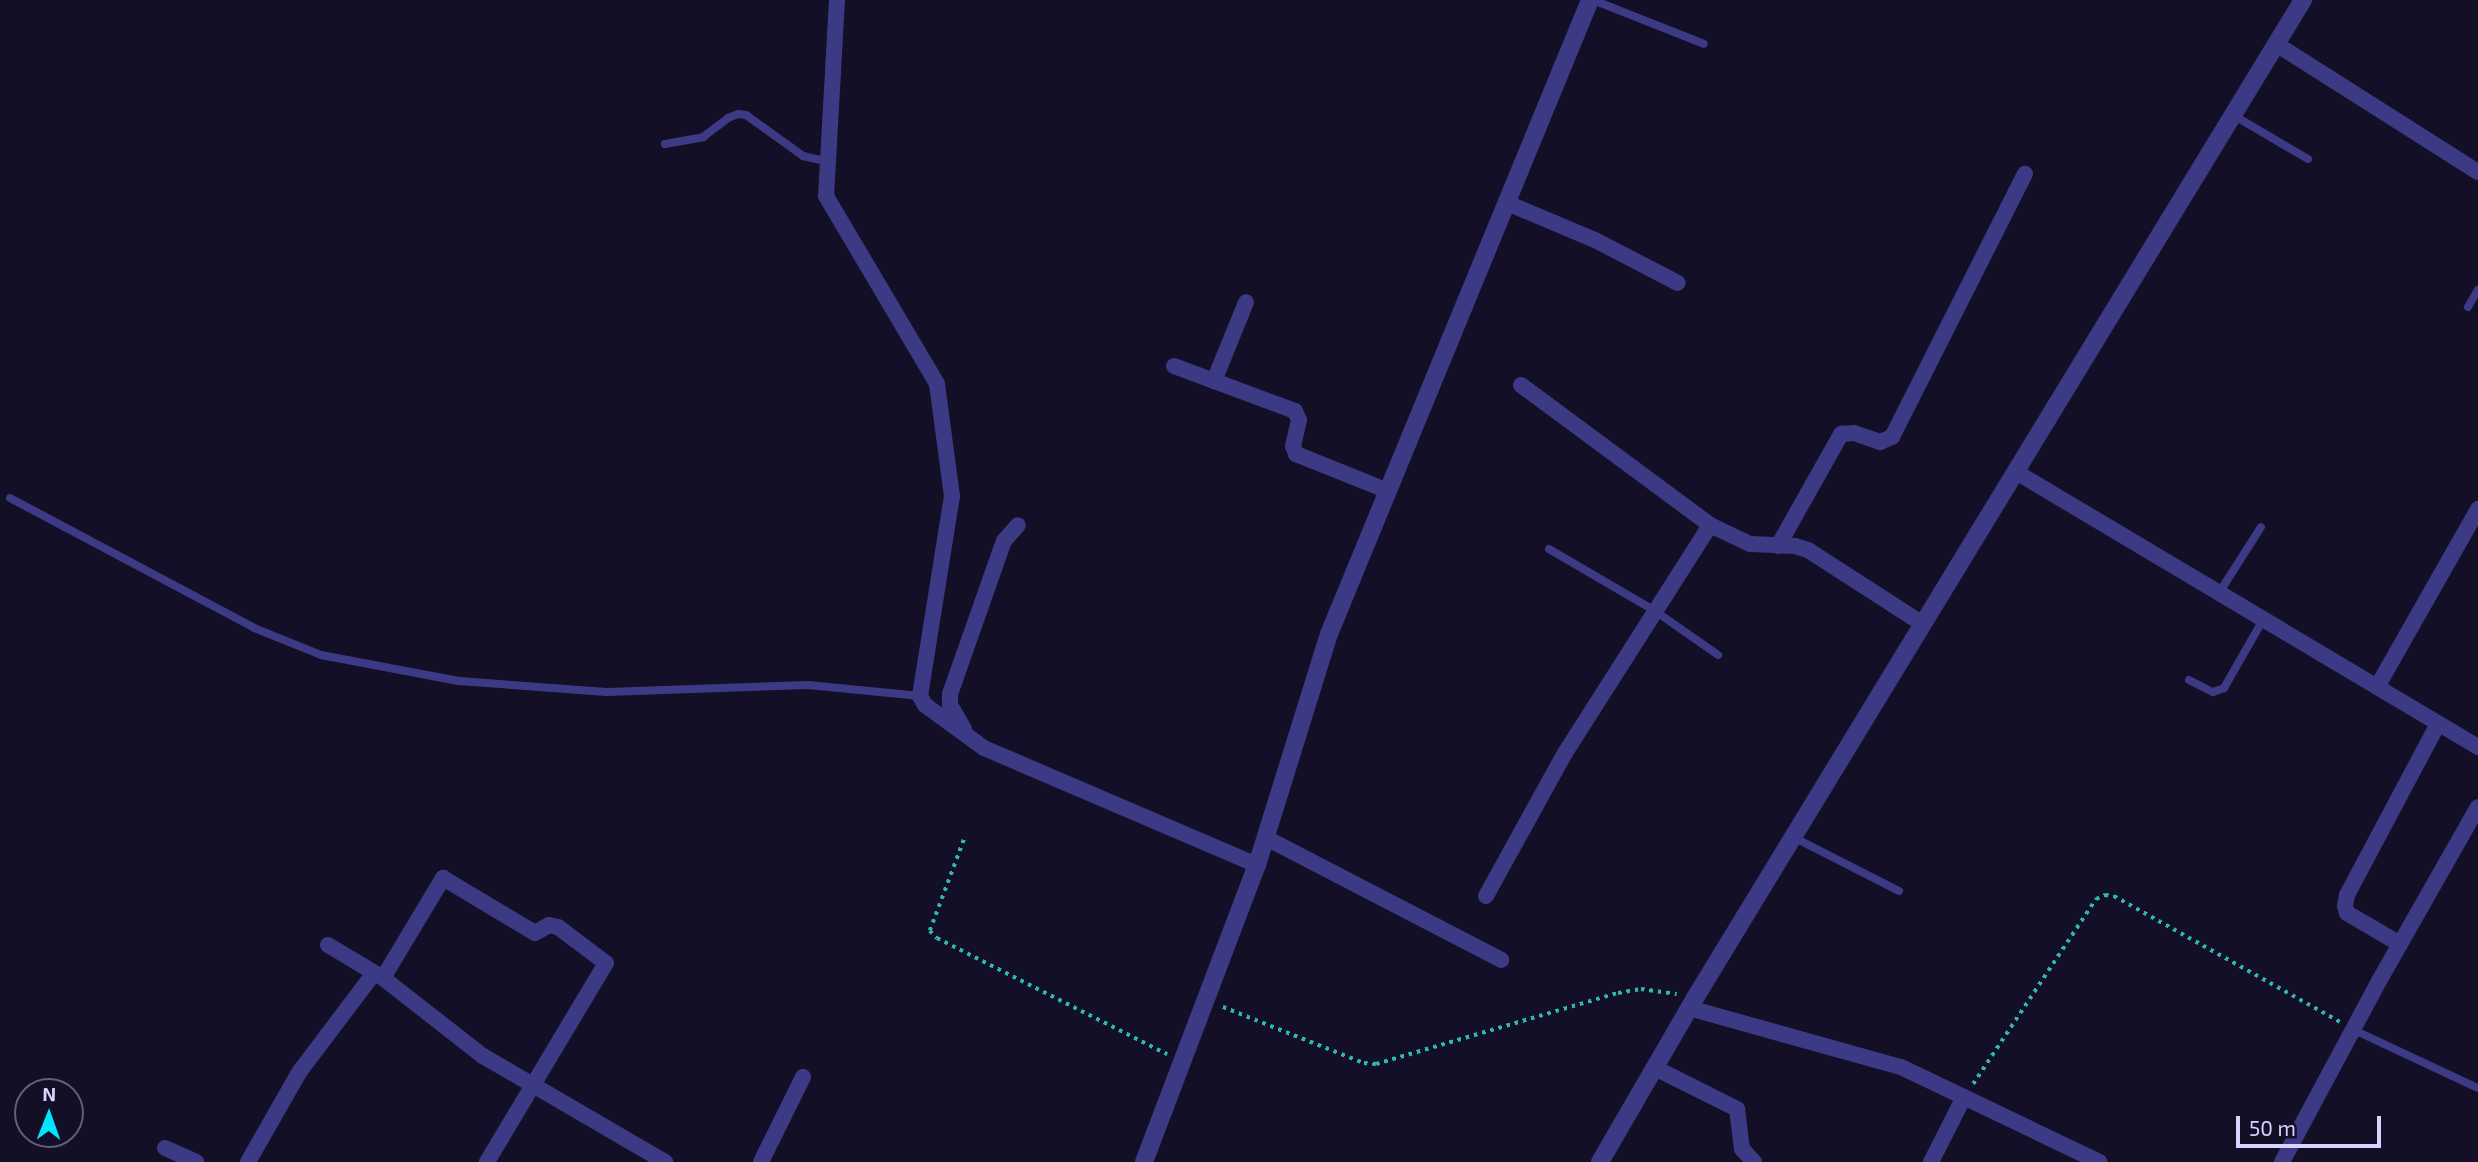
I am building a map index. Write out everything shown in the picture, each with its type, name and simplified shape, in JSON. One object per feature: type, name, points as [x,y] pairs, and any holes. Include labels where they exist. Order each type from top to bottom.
[{"type":"street","points":[[837,0],[826,196],[937,384],[952,496],[920,696],[925,705],[985,748],[1257,865]]},
{"type":"street","points":[[1144,1162],[1208,1001],[1257,865],[1329,634],[1591,0]]},
{"type":"street","points":[[1600,1162],[1692,1003],[2303,0]]},
{"type":"street","points":[[2276,44],[2478,172]]},
{"type":"street","points":[[1778,546],[1841,434],[1854,432],[1880,442],[1892,437],[2025,174]]},
{"type":"street","points":[[1507,203],[1595,240],[1678,283]]},
{"type":"street","points":[[1214,381],[1246,302]]},
{"type":"street","points":[[1174,366],[1296,411],[1299,420],[1293,446],[1296,454],[1388,491]]},
{"type":"street","points":[[1521,385],[1710,525],[1750,544],[1808,550],[1923,624]]},
{"type":"street","points":[[2016,472],[2438,724],[2477,744]]},
{"type":"street","points":[[2377,687],[2478,509]]},
{"type":"street","points":[[969,737],[950,705],[950,694],[1004,541],[1018,525]]},
{"type":"street","points":[[1486,896],[1565,753],[1710,525]]},
{"type":"street","points":[[2400,944],[2347,913],[2345,906],[2347,895],[2438,724]]},
{"type":"street","points":[[2282,1162],[2400,944],[2477,810]]},
{"type":"street","points":[[1266,838],[1501,960]]},
{"type":"street","points":[[248,1162],[300,1071],[379,975],[443,877],[530,931],[539,933],[553,925],[603,958],[605,967],[531,1083],[487,1162]]},
{"type":"street","points":[[328,945],[379,975],[483,1056],[665,1162]]},
{"type":"street","points":[[1692,1003],[1901,1067],[2099,1162]]},
{"type":"street","points":[[1655,1068],[1737,1109],[1742,1149],[1754,1162]]},
{"type":"street","points":[[767,1160],[803,1077]]},
{"type":"street","points":[[1931,1162],[1964,1097]]},
{"type":"street","points":[[165,1148],[196,1162]]},
{"type":"lane","points":[[1591,0],[1704,44]]},
{"type":"lane","points":[[665,144],[703,137],[728,118],[738,114],[746,115],[803,156],[828,162]]},
{"type":"lane","points":[[2233,115],[2308,159]]},
{"type":"lane","points":[[2468,307],[2478,290]]},
{"type":"lane","points":[[10,498],[254,628],[321,655],[459,681],[607,692],[808,685],[920,696]]},
{"type":"lane","points":[[2219,593],[2261,527]]},
{"type":"lane","points":[[1549,549],[1656,611],[1718,655]]},
{"type":"lane","points":[[2189,680],[2213,692],[2224,688],[2263,620]]},
{"type":"lane","points":[[1793,837],[1899,891]]},
{"type":"lane","points":[[2354,1030],[2478,1088]]},
{"type":"path","points":[[964,840],[930,931],[937,938],[1184,1063]]},
{"type":"path","points":[[1964,1097],[2096,899],[2105,895],[2114,896],[2354,1030]]},
{"type":"path","points":[[1208,1001],[1364,1063],[1376,1063],[1618,993],[1641,989],[1692,1003]]}]
